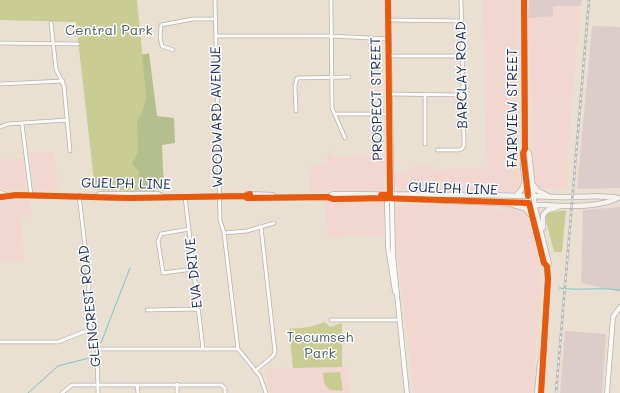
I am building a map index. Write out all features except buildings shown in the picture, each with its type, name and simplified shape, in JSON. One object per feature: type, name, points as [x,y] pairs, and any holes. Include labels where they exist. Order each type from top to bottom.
[{"type":"main road","name":"FAIRVIEW STREET","points":[[524,0],[525,149],[523,153],[525,179],[529,203],[546,266],[548,279],[543,357],[544,365],[541,393]]},
{"type":"main road","name":"FAIRVIEW STREET","points":[[525,149],[529,153],[535,203],[549,261],[546,266]]},
{"type":"main road","points":[[516,196],[522,189],[525,179]]},
{"type":"main road","points":[[532,180],[538,192],[549,196]]},
{"type":"main road","name":"GUELPH LINE","points":[[0,193],[6,195],[97,196],[100,194],[158,194],[161,196],[186,197],[245,196],[248,194],[272,195],[275,197],[328,196],[333,199],[390,196],[584,197],[608,195],[619,198]]},
{"type":"main road","name":"GUELPH LINE","points":[[0,197],[6,195]]},
{"type":"main road","name":"GUELPH LINE","points":[[390,196],[510,203],[535,203],[563,206],[586,206],[609,202],[619,198]]},
{"type":"main road","points":[[510,203],[525,208],[533,218]]},
{"type":"main road","points":[[542,231],[542,219],[544,213],[552,208],[563,206]]},
{"type":"main road","name":"FAIRVIEW STREET","points":[[537,393],[540,363],[543,357]]},
{"type":"street","name":"WOODWARD AVENUE","points":[[215,0],[218,196],[238,349]]},
{"type":"street","points":[[331,0],[332,108],[345,138]]},
{"type":"street","name":"PROSPECT STREET","points":[[388,0],[390,94],[390,196],[387,203],[388,248],[393,288],[396,294],[407,393]]},
{"type":"street","name":"BARCLAY ROAD","points":[[437,150],[458,150],[462,149],[464,145],[461,0]]},
{"type":"street","points":[[172,50],[162,46],[160,38],[161,25],[193,19],[216,20]]},
{"type":"street","points":[[388,20],[461,21]]},
{"type":"street","points":[[51,23],[56,69],[63,81],[70,151]]},
{"type":"street","points":[[216,36],[332,36],[388,39]]},
{"type":"street","points":[[0,43],[78,44]]},
{"type":"street","points":[[388,56],[463,56]]},
{"type":"street","points":[[296,111],[297,78],[349,77]]},
{"type":"street","points":[[0,84],[63,81]]},
{"type":"street","points":[[390,94],[463,95]]},
{"type":"street","points":[[425,94],[425,144]]},
{"type":"street","points":[[334,114],[390,114]]},
{"type":"street","points":[[0,127],[8,124],[68,120]]},
{"type":"street","points":[[22,124],[31,195]]},
{"type":"street","name":"GLENCREST ROAD","points":[[79,195],[89,280],[88,314],[90,330],[97,349],[98,393]]},
{"type":"street","name":"EVA DRIVE","points":[[186,197],[203,349]]},
{"type":"street","points":[[224,233],[247,231],[274,223]]},
{"type":"street","points":[[255,371],[273,356],[275,352],[261,228]]},
{"type":"street","points":[[189,229],[161,234],[158,240],[163,273],[193,269]]},
{"type":"street","points":[[607,393],[613,317],[620,307]]},
{"type":"street","points":[[147,310],[198,308]]},
{"type":"street","points":[[331,320],[399,320]]},
{"type":"street","points":[[0,342],[58,342],[90,330]]},
{"type":"street","points":[[97,349],[238,349],[260,376],[266,393]]},
{"type":"street","points":[[62,393],[72,384],[221,385],[225,388],[225,393]]},
{"type":"street","points":[[177,384],[177,393]]},
{"type":"street","points":[[137,385],[138,393]]},
{"type":"shaded area","points":[[482,0],[517,0],[518,143],[520,186],[517,191],[399,190],[395,185],[394,173],[408,173],[409,167],[434,166],[434,170],[448,170],[449,168],[487,168]]},
{"type":"shaded area","points":[[529,0],[582,0],[581,6],[553,6],[553,16],[528,18]]},
{"type":"shaded area","points":[[553,6],[581,6],[569,135],[567,189],[542,189],[538,187],[535,182],[533,160],[528,18],[552,16]]},
{"type":"shaded area","points":[[592,26],[620,27],[620,188],[577,189]]},
{"type":"shaded area","points":[[328,150],[335,156],[386,155],[384,188],[381,191],[310,191],[311,164],[327,164]]},
{"type":"shaded area","points":[[29,152],[54,152],[58,191],[34,190]]},
{"type":"shaded area","points":[[0,159],[24,159],[26,189],[0,189]]},
{"type":"shaded area","points":[[0,200],[30,200],[32,217],[21,217],[24,262],[0,262]]},
{"type":"shaded area","points":[[325,201],[385,201],[384,236],[343,235],[342,238],[328,237]]},
{"type":"shaded area","points":[[399,204],[479,205],[502,210],[503,208],[520,209],[526,212],[537,250],[541,294],[532,393],[414,393],[396,244],[395,211]]},
{"type":"shaded area","points":[[620,207],[620,292],[581,283],[583,210]]},
{"type":"shaded area","points":[[565,331],[606,334],[602,393],[560,393]]},
{"type":"shaded area","points":[[347,366],[350,393],[270,393],[265,371],[273,368]]},
{"type":"green space","name":"Central Park","points":[[0,0],[137,0],[156,191],[95,190],[76,22],[0,20]]},
{"type":"green space","points":[[149,53],[157,116],[174,118],[175,143],[162,145],[164,189],[138,189],[139,172],[132,163],[138,152],[137,122],[144,107],[146,96],[142,55]]},
{"type":"green space","points":[[566,210],[562,252],[554,252],[545,217],[547,213]]},
{"type":"green space","name":"Tecumseh Park","points":[[325,322],[330,327],[342,323],[342,367],[293,368],[289,329],[310,327]]},
{"type":"green space","points":[[340,372],[343,391],[330,390],[324,383],[323,373]]},
{"type":"waterway","points":[[101,343],[130,268]]},
{"type":"waterway","points":[[559,288],[620,290]]},
{"type":"waterway","points":[[28,393],[58,366],[93,357]]},
{"type":"railway","points":[[556,393],[589,0]]},
{"type":"cycle path","points":[[381,195],[390,195],[388,0]]},
{"type":"cycle path","points":[[524,0],[525,149],[523,153],[528,196]]},
{"type":"cycle path","points":[[0,197],[17,195],[129,198],[245,196],[250,194]]},
{"type":"cycle path","points":[[245,196],[247,198],[328,197],[333,199],[384,198],[529,203],[544,263],[547,266],[548,279],[541,393]]}]
